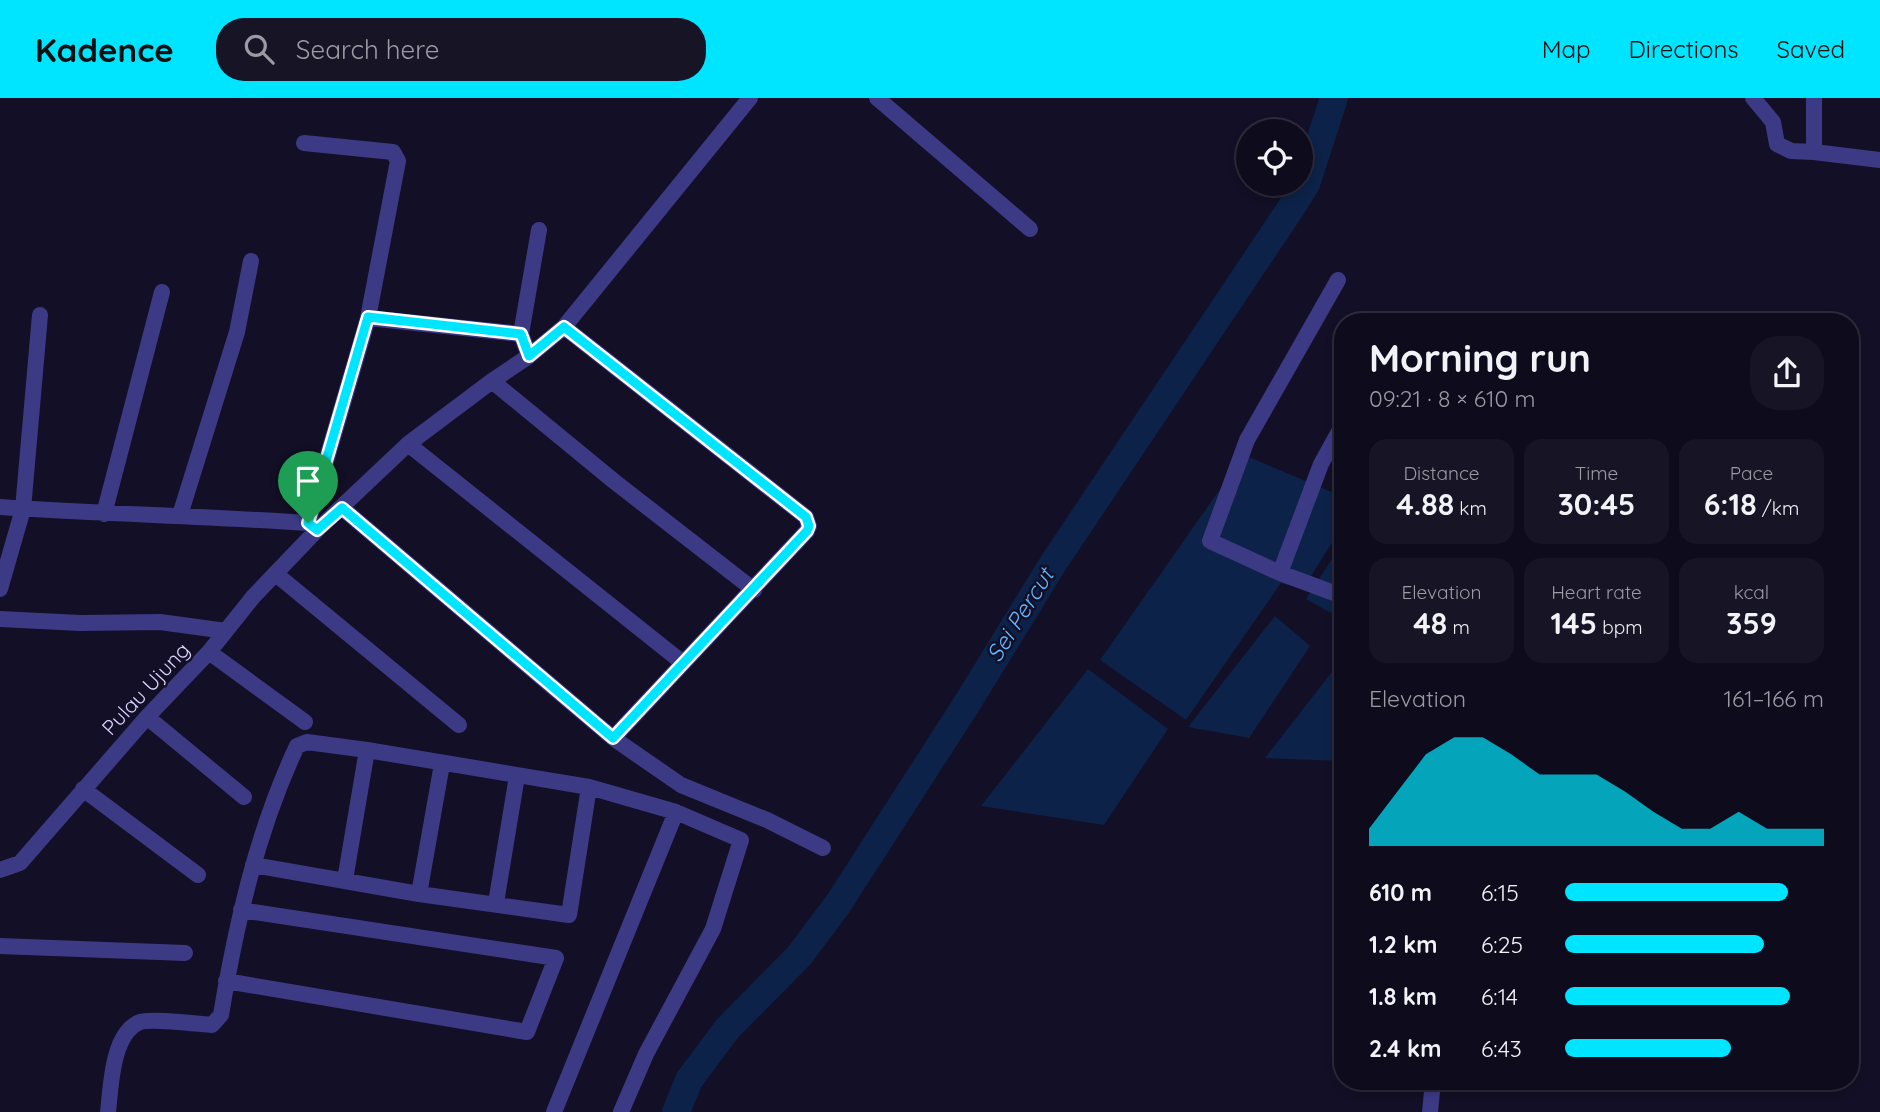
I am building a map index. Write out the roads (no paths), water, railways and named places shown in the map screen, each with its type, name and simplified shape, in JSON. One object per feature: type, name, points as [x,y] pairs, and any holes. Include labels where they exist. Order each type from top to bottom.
[{"type":"street","name":"Pulau Ujung","points":[[0,870],[20,863],[147,717],[209,652],[253,597],[277,575],[312,527],[342,508],[408,444],[529,356],[564,327],[750,98]]},
{"type":"street","points":[[877,98],[1030,229]]},
{"type":"street","points":[[1753,98],[1773,122],[1777,144],[1791,151],[1880,160]]},
{"type":"street","points":[[1814,98],[1814,152]]},
{"type":"street","points":[[0,507],[104,514],[180,515],[312,527],[368,317],[398,158],[394,152],[304,143]]},
{"type":"street","points":[[529,356],[521,334],[539,230]]},
{"type":"street","points":[[180,515],[237,332],[251,261]]},
{"type":"street","points":[[1334,593],[1280,573],[1210,541],[1247,440],[1338,280]]},
{"type":"street","points":[[104,514],[162,292]]},
{"type":"street","points":[[0,589],[23,509],[40,315]]},
{"type":"street","points":[[368,317],[521,334]]},
{"type":"street","points":[[564,327],[806,517],[809,526],[754,590],[613,738]]},
{"type":"street","points":[[492,381],[615,482],[754,590]]},
{"type":"street","points":[[1280,573],[1321,464],[1334,440]]},
{"type":"street","points":[[408,444],[683,663]]},
{"type":"street","points":[[342,508],[613,738],[681,785],[767,820],[823,848]]},
{"type":"street","points":[[277,575],[459,724]]},
{"type":"street","points":[[0,619],[80,623],[160,622],[226,631]]},
{"type":"street","points":[[209,652],[305,722]]},
{"type":"street","points":[[147,717],[244,797]]},
{"type":"street","points":[[108,1112],[115,1057],[127,1031],[142,1021],[212,1025],[221,1016],[241,910],[253,865],[284,773],[297,747],[307,742],[589,787],[676,812],[741,840],[713,929],[646,1054],[621,1112]]},
{"type":"street","points":[[345,880],[367,750]]},
{"type":"street","points":[[419,894],[442,764]]},
{"type":"street","points":[[496,903],[517,776]]},
{"type":"street","points":[[253,865],[419,894],[569,915],[589,787]]},
{"type":"street","points":[[83,789],[198,875]]},
{"type":"street","points":[[554,1112],[676,812]]},
{"type":"street","points":[[226,981],[527,1032],[556,958],[241,910]]},
{"type":"street","points":[[0,946],[185,953]]},
{"type":"street","points":[[1430,1112],[1432,1090]]},
{"type":"water","points":[[1244,455],[1334,493],[1334,540],[1303,589],[1281,583],[1186,720],[1100,660]]},
{"type":"water","points":[[1334,556],[1334,608],[1331,613],[1306,599]]},
{"type":"water","points":[[1275,616],[1310,646],[1249,738],[1188,727]]},
{"type":"water","points":[[1088,669],[1168,729],[1104,825],[981,806]]},
{"type":"water","points":[[1334,669],[1334,761],[1265,758]]},
{"type":"waterway","name":"Sei Percut","points":[[676,1112],[689,1080],[727,1029],[799,956],[838,904],[1054,562],[1289,211],[1306,184],[1334,98]]}]
